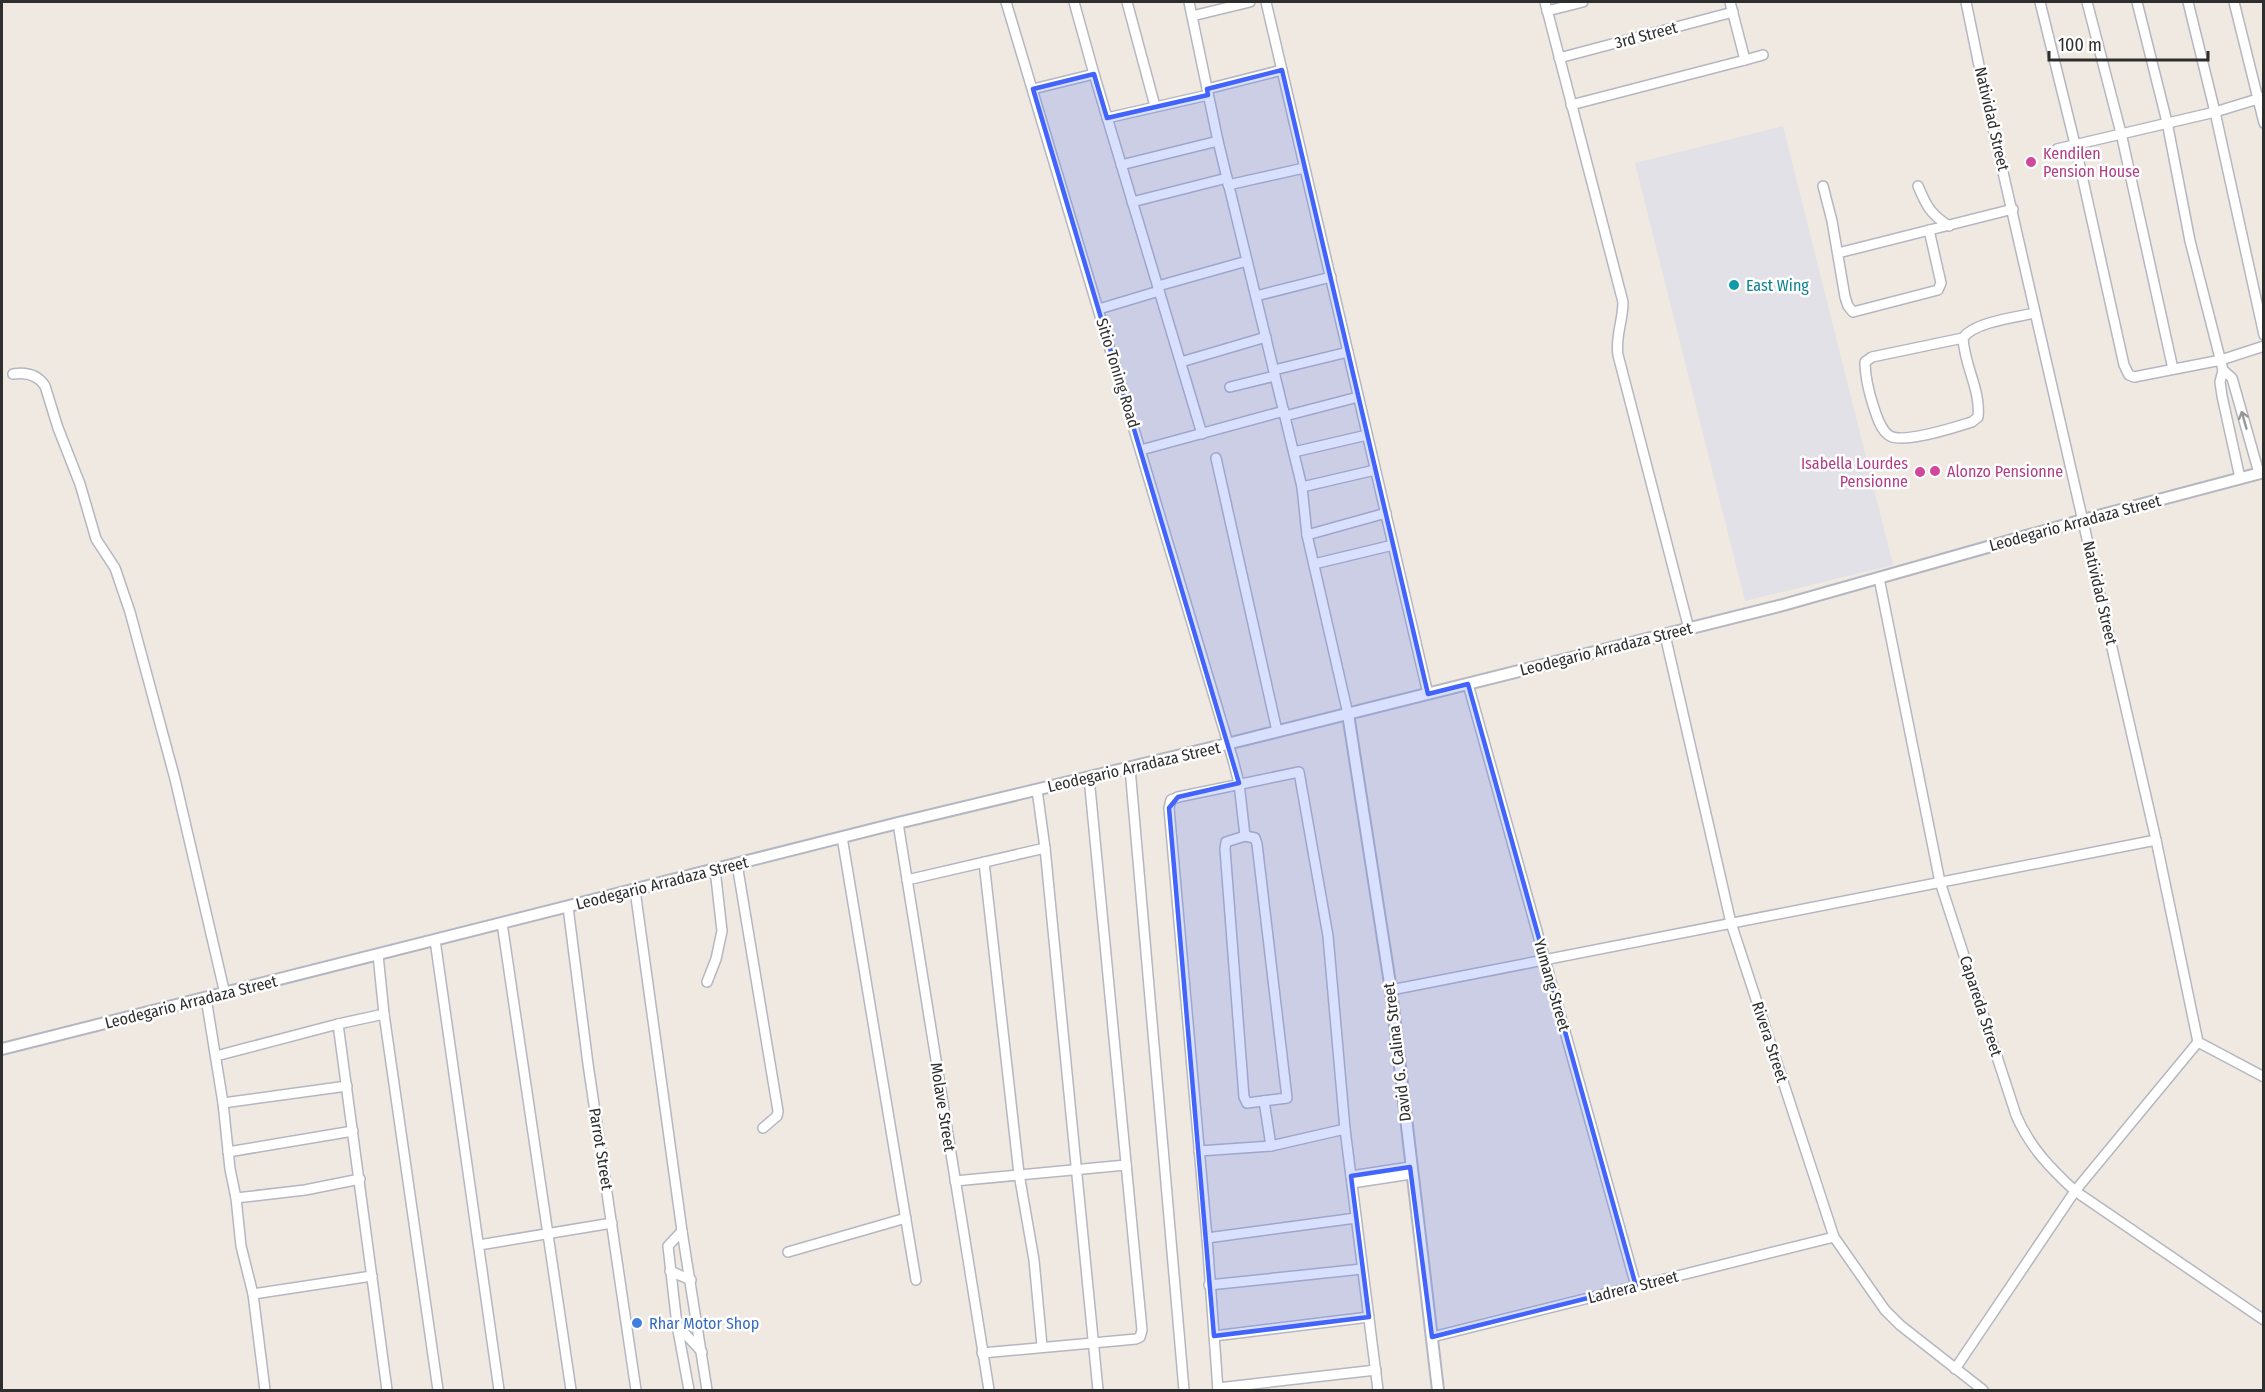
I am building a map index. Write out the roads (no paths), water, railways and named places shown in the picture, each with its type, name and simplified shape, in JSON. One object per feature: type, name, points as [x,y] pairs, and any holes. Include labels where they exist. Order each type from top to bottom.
[{"type":"street","name":"Sitio Toning Road","points":[[1006,2],[1239,783],[1245,836]]},
{"type":"street","points":[[1074,2],[1202,434]]},
{"type":"street","points":[[1127,2],[1155,106]]},
{"type":"street","points":[[1189,2],[1218,141],[1302,487],[1307,535],[1348,714]]},
{"type":"street","points":[[1192,16],[1250,2]]},
{"type":"street","points":[[1266,2],[1428,694]]},
{"type":"street","points":[[1583,2],[1546,6],[1623,302],[1623,316],[1616,344],[1618,356],[1689,628]]},
{"type":"street","points":[[1730,2],[1745,60]]},
{"type":"street","name":"Natividad Street","points":[[1966,2],[2156,840],[2198,1042]]},
{"type":"street","points":[[2040,2],[2128,375],[2134,377],[2221,360],[2264,346]]},
{"type":"street","points":[[2087,2],[2121,133],[2173,369]]},
{"type":"street","points":[[2137,2],[2167,122],[2190,241],[2221,360],[2222,396],[2240,478]]},
{"type":"street","points":[[2188,2],[2215,112],[2264,335]]},
{"type":"street","points":[[2234,2],[2261,98],[2264,123]]},
{"type":"street","name":"3rd Street","points":[[1559,58],[1733,12]]},
{"type":"street","points":[[1571,105],[1763,55]]},
{"type":"street","points":[[1107,118],[1282,70]]},
{"type":"street","points":[[1033,89],[1094,75]]},
{"type":"street","points":[[2057,149],[2215,112],[2261,98]]},
{"type":"street","points":[[1121,165],[1218,141]]},
{"type":"street","points":[[1132,202],[1304,168]]},
{"type":"street","points":[[1823,186],[1848,306],[1853,312],[1858,313],[1938,290],[1941,283],[1929,230]]},
{"type":"street","points":[[1918,186],[1926,205],[1935,217],[1949,226]]},
{"type":"street","points":[[1838,253],[2013,209]]},
{"type":"street","points":[[1099,309],[1247,261]]},
{"type":"street","points":[[1256,296],[1331,277]]},
{"type":"street","points":[[1963,338],[1964,354],[1974,381],[1979,406],[1978,417],[1972,422],[1930,434],[1900,438],[1889,435],[1880,424],[1872,402],[1865,378],[1865,362],[1872,357],[1963,338],[1983,325],[2035,313]]},
{"type":"street","points":[[1181,362],[1266,337]]},
{"type":"street","points":[[1230,387],[1348,352]]},
{"type":"street","points":[[2223,370],[2232,378],[2261,473]]},
{"type":"street","points":[[13,374],[23,372],[41,381],[45,386],[58,428],[80,484],[96,539],[115,568],[130,612],[175,779],[225,994]]},
{"type":"street","points":[[1140,450],[1284,413],[1358,397]]},
{"type":"street","points":[[1294,452],[1367,435]]},
{"type":"street","points":[[1216,458],[1277,731]]},
{"type":"street","points":[[1302,487],[1376,470]]},
{"type":"street","name":"Leodegario Arradaza Street","points":[[2,1049],[898,823],[1130,768],[1689,628],[2261,473]]},
{"type":"street","points":[[1307,535],[1386,513]]},
{"type":"street","points":[[1314,564],[1393,545]]},
{"type":"street","name":"Capareda Street","points":[[1879,578],[1941,882],[2012,1104],[2025,1135],[2050,1168],[2075,1191],[2264,1320]]},
{"type":"street","name":"Rivera Street","points":[[1665,634],[1731,923],[1834,1237],[1885,1310],[1900,1325],[1983,1390]]},
{"type":"street","name":"Yumang Street","points":[[1468,684],[1636,1286]]},
{"type":"street","name":"David G. Calina Street","points":[[1348,714],[1391,990],[1438,1390]]},
{"type":"street","points":[[1130,768],[1184,1390]]},
{"type":"street","points":[[1376,1370],[1218,1389],[1169,808],[1171,800],[1178,797],[1299,772],[1328,936],[1345,1130],[1352,1179],[1362,1269],[1369,1317],[1376,1370],[1378,1390]]},
{"type":"street","points":[[982,1353],[1136,1339],[1140,1337],[1142,1330],[1089,777]]},
{"type":"street","points":[[1037,790],[1045,848],[1098,1390]]},
{"type":"street","name":"Molave Street","points":[[898,823],[988,1390]]},
{"type":"street","points":[[1245,836],[1255,838],[1257,844],[1287,1098],[1247,1103],[1226,842],[1245,836]]},
{"type":"street","points":[[842,837],[916,1280]]},
{"type":"street","points":[[1391,990],[2156,840]]},
{"type":"street","points":[[906,880],[1045,848]]},
{"type":"street","points":[[984,862],[1019,1174],[1034,1260],[1042,1346]]},
{"type":"street","points":[[737,864],[778,1111],[777,1116],[763,1128]]},
{"type":"street","points":[[707,982],[716,959],[722,931],[715,869]]},
{"type":"street","points":[[635,890],[682,1231],[707,1390]]},
{"type":"street","name":"Parrot Street","points":[[568,907],[588,1064],[636,1390]]},
{"type":"street","points":[[502,923],[571,1390]]},
{"type":"street","points":[[435,940],[499,1390]]},
{"type":"street","points":[[378,955],[384,1014],[436,1390]]},
{"type":"street","points":[[206,998],[223,1103],[241,1246],[253,1294],[265,1390]]},
{"type":"street","points":[[216,1056],[384,1014]]},
{"type":"street","points":[[338,1024],[387,1390]]},
{"type":"street","points":[[1955,1369],[2075,1191],[2198,1042],[2264,1077]]},
{"type":"street","points":[[223,1103],[347,1086]]},
{"type":"street","points":[[1264,1101],[1271,1146]]},
{"type":"street","points":[[1199,1151],[1271,1146],[1345,1130]]},
{"type":"street","points":[[228,1152],[353,1131]]},
{"type":"street","points":[[955,1181],[1126,1165]]},
{"type":"street","points":[[1352,1179],[1411,1170]]},
{"type":"street","points":[[236,1198],[305,1190],[360,1179]]},
{"type":"street","points":[[788,1252],[906,1218]]},
{"type":"street","points":[[1207,1238],[1356,1218]]},
{"type":"street","points":[[479,1245],[612,1223]]},
{"type":"street","points":[[682,1231],[668,1246],[677,1325],[689,1390]]},
{"type":"street","name":"Ladrera Street","points":[[1432,1337],[1834,1237]]},
{"type":"street","points":[[1209,1285],[1362,1269]]},
{"type":"street","points":[[670,1271],[691,1280]]},
{"type":"street","points":[[253,1294],[372,1276]]},
{"type":"street","points":[[1214,1336],[1369,1317]]},
{"type":"street","points":[[677,1325],[702,1352]]},
{"type":"place","name":"Kendilen Pension House","points":[[2031,162]]},
{"type":"place","name":"East Wing","points":[[1734,285]]},
{"type":"place","name":"Alonzo Pensionne","points":[[1935,471]]},
{"type":"place","name":"Isabella Lourdes Pensionne","points":[[1920,472]]},
{"type":"place","name":"Rhar Motor Shop","points":[[637,1323]]}]
